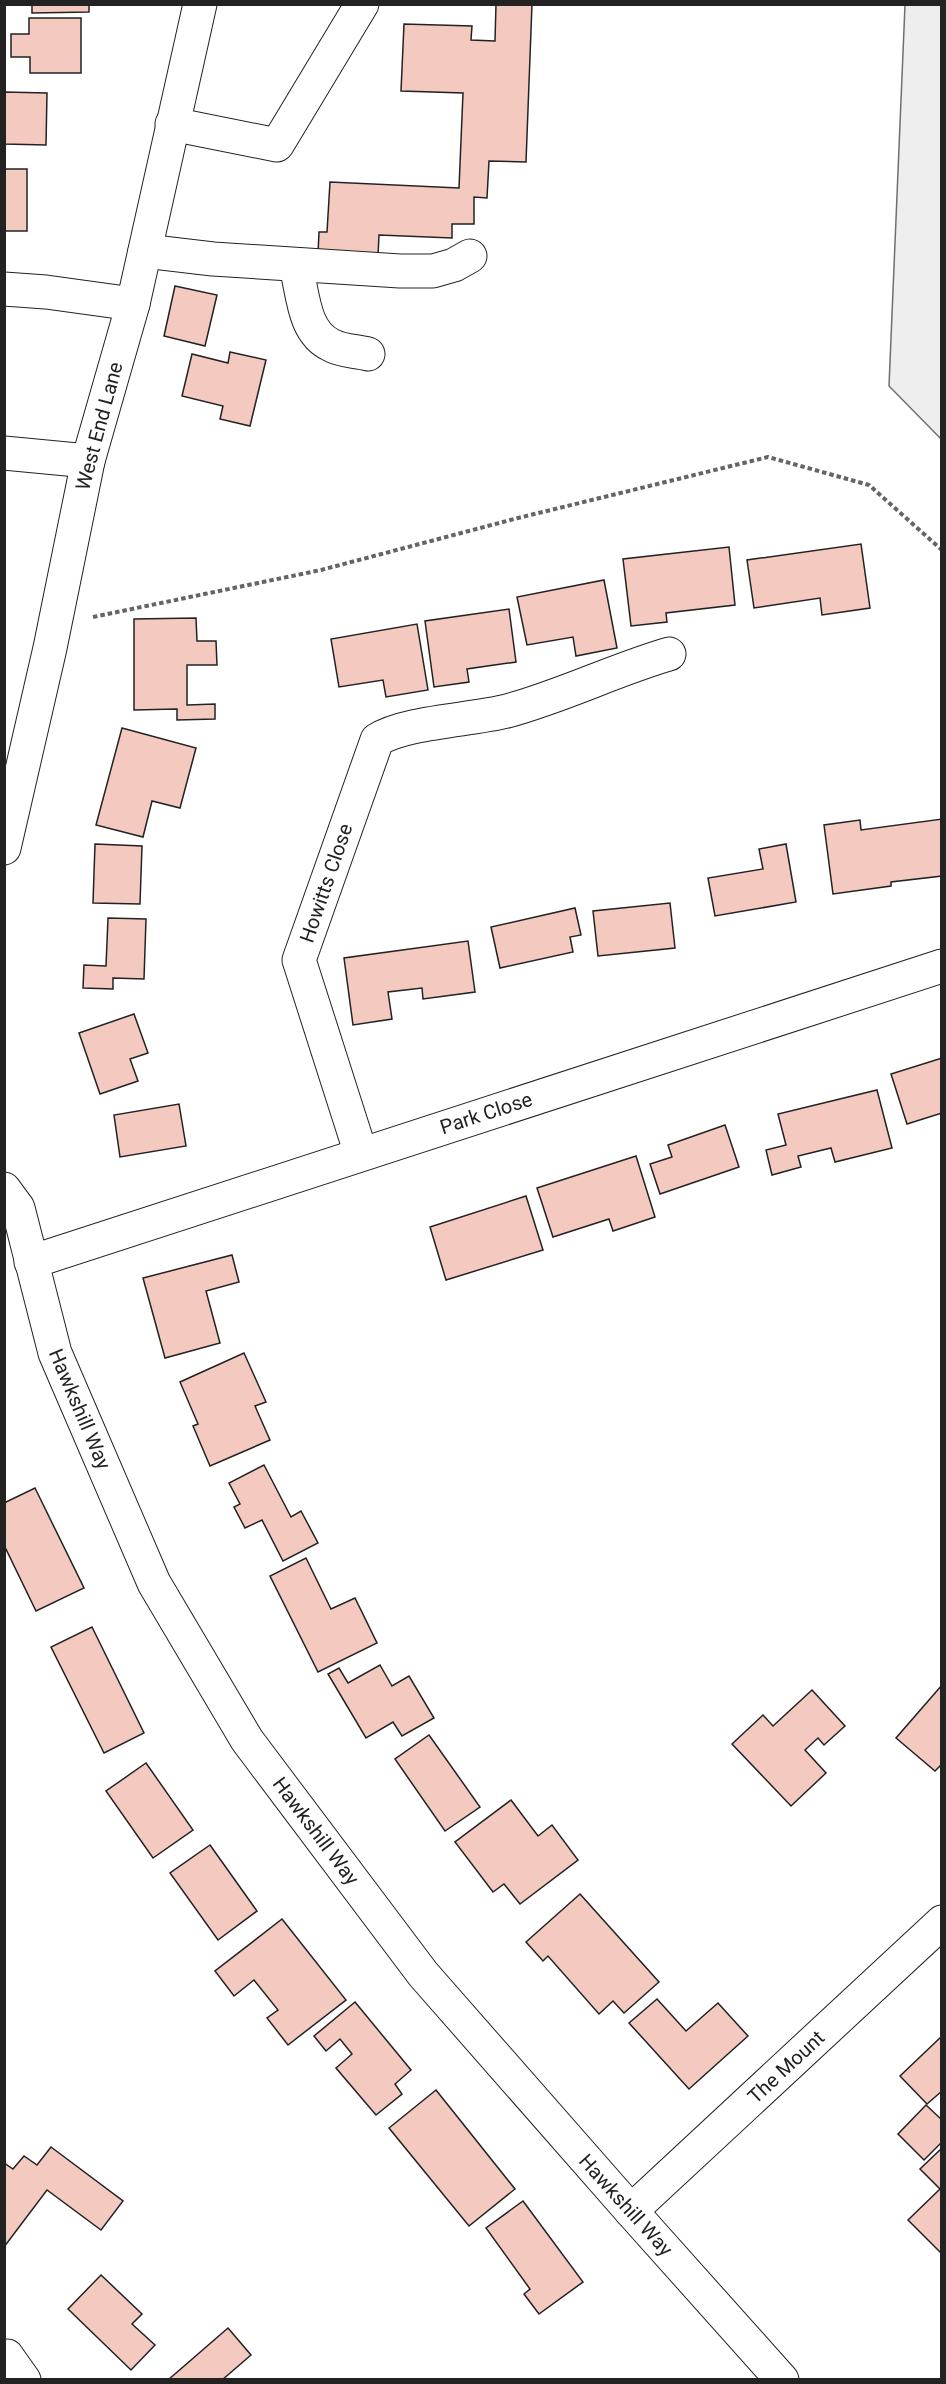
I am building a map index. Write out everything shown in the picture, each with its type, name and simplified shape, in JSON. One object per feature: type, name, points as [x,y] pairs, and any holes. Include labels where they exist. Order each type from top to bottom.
[{"type":"street","name":"West End Lane","points":[[4,848],[56,620],[88,461],[133,304],[200,4]]},
{"type":"street","points":[[172,124],[277,145],[362,4]]},
{"type":"street","points":[[145,251],[213,259],[376,271],[433,271],[454,265],[470,256]]},
{"type":"street","points":[[296,266],[310,325],[318,338],[333,346],[368,354]]},
{"type":"street","points":[[4,289],[46,292],[133,304]]},
{"type":"street","points":[[4,453],[88,461]]},
{"type":"street","name":"Howitts Close","points":[[361,1154],[299,960],[377,740],[385,735],[506,712],[632,665],[669,654]]},
{"type":"street","name":"Park Close","points":[[31,1262],[942,966]]},
{"type":"street","name":"Hawkshill Way","points":[[4,1189],[18,1208],[55,1353],[154,1583],[247,1740],[423,1974],[782,2379]]},
{"type":"street","name":"The Mount","points":[[631,2211],[942,1922]]},
{"type":"street","points":[[4,2356],[7,2356],[24,2379]]},
{"type":"path","points":[[56,620],[87,618],[321,570],[518,518],[768,457],[869,485],[942,550]]},
{"type":"shaded area","points":[[905,5],[941,5],[941,439],[889,386]]},
{"type":"building","points":[[32,4],[89,4],[89,12],[32,13]]},
{"type":"building","points":[[496,4],[532,4],[526,162],[489,161],[487,198],[474,197],[474,224],[452,224],[452,238],[379,235],[378,256],[318,254],[319,232],[327,232],[330,182],[459,188],[463,93],[401,91],[404,24],[472,26],[471,40],[495,41]]},
{"type":"building","points":[[29,18],[81,18],[81,73],[30,73],[30,57],[11,57],[11,34],[29,34]]},
{"type":"building","points":[[4,92],[47,93],[46,145],[4,144]]},
{"type":"building","points":[[4,169],[27,169],[27,231],[4,231]]},
{"type":"building","points":[[175,286],[217,295],[205,346],[164,336]]},
{"type":"building","points":[[230,352],[266,360],[250,426],[220,419],[223,406],[182,396],[192,354],[228,363]]},
{"type":"building","points":[[861,544],[870,608],[822,615],[820,598],[754,608],[747,560]]},
{"type":"building","points":[[729,547],[735,605],[666,613],[667,622],[631,626],[623,559]]},
{"type":"building","points":[[604,580],[617,648],[576,656],[573,637],[527,645],[517,597]]},
{"type":"building","points":[[509,609],[516,662],[467,669],[469,682],[434,687],[425,621]]},
{"type":"building","points":[[196,618],[197,641],[216,641],[217,665],[187,665],[187,705],[215,704],[215,719],[177,720],[177,709],[134,710],[134,619]]},
{"type":"building","points":[[417,624],[428,690],[386,697],[383,680],[339,687],[331,639]]},
{"type":"building","points":[[122,728],[196,748],[180,808],[152,801],[143,837],[96,825]]},
{"type":"building","points":[[942,819],[942,876],[891,882],[891,886],[833,894],[824,825],[860,820],[861,830]]},
{"type":"building","points":[[95,844],[142,846],[140,904],[93,903]]},
{"type":"building","points":[[786,844],[796,902],[715,916],[708,878],[763,869],[759,849]]},
{"type":"building","points":[[670,903],[675,948],[598,956],[593,911]]},
{"type":"building","points":[[575,908],[581,935],[570,937],[573,952],[500,968],[491,927]]},
{"type":"building","points":[[108,918],[146,919],[144,979],[113,978],[113,989],[83,988],[84,965],[106,966]]},
{"type":"building","points":[[468,941],[475,992],[423,999],[422,988],[388,992],[392,1019],[353,1025],[344,958]]},
{"type":"building","points":[[134,1014],[148,1053],[130,1059],[138,1081],[100,1094],[79,1033]]},
{"type":"building","points":[[942,1058],[942,1113],[907,1124],[891,1074]]},
{"type":"building","points":[[877,1090],[892,1148],[835,1162],[831,1148],[798,1156],[801,1167],[772,1175],[766,1150],[786,1145],[778,1114]]},
{"type":"building","points":[[179,1104],[186,1146],[120,1157],[114,1115]]},
{"type":"building","points":[[725,1125],[739,1167],[660,1194],[650,1164],[672,1157],[668,1145]]},
{"type":"building","points":[[636,1156],[655,1217],[613,1231],[609,1219],[553,1237],[537,1188]]},
{"type":"building","points":[[526,1196],[543,1250],[446,1280],[430,1227]]},
{"type":"building","points":[[232,1255],[239,1282],[206,1291],[220,1343],[165,1358],[143,1278]]},
{"type":"building","points":[[244,1353],[266,1402],[255,1406],[270,1440],[210,1466],[193,1426],[198,1424],[180,1382]]},
{"type":"building","points":[[264,1465],[291,1517],[301,1511],[318,1543],[283,1561],[262,1520],[245,1528],[234,1507],[240,1504],[229,1483]]},
{"type":"building","points":[[35,1488],[84,1588],[36,1611],[4,1545],[4,1503]]},
{"type":"building","points":[[306,1558],[331,1609],[355,1598],[377,1643],[318,1672],[270,1576]]},
{"type":"building","points":[[92,1627],[144,1733],[104,1753],[51,1647]]},
{"type":"building","points":[[380,1665],[392,1686],[409,1676],[434,1718],[402,1736],[393,1722],[366,1738],[328,1674],[339,1668],[348,1683]]},
{"type":"building","points":[[942,1685],[942,1764],[935,1771],[896,1738]]},
{"type":"building","points":[[812,1690],[845,1726],[824,1745],[818,1738],[805,1750],[826,1773],[791,1806],[732,1744],[763,1715],[773,1726]]},
{"type":"building","points":[[429,1735],[480,1807],[445,1831],[395,1759]]},
{"type":"building","points":[[146,1763],[193,1830],[153,1858],[106,1791]]},
{"type":"building","points":[[511,1800],[538,1836],[552,1825],[578,1860],[520,1904],[504,1884],[493,1892],[455,1842]]},
{"type":"building","points":[[210,1845],[257,1911],[218,1940],[170,1873]]},
{"type":"building","points":[[580,1894],[659,1982],[624,2013],[613,2001],[599,2014],[548,1956],[543,1961],[526,1942]]},
{"type":"building","points":[[282,1919],[346,2000],[288,2045],[267,2018],[278,2010],[254,1980],[234,1996],[215,1971]]},
{"type":"building","points":[[657,1999],[686,2031],[718,2003],[748,2036],[689,2089],[629,2023]]},
{"type":"building","points":[[355,2002],[411,2070],[395,2084],[402,2094],[376,2115],[336,2068],[352,2054],[340,2039],[326,2051],[314,2036]]},
{"type":"building","points":[[942,2036],[942,2091],[927,2104],[900,2076]]},
{"type":"building","points":[[436,2090],[515,2189],[469,2226],[389,2128]]},
{"type":"building","points":[[926,2105],[942,2120],[942,2142],[924,2160],[898,2134]]},
{"type":"building","points":[[51,2147],[123,2201],[101,2230],[47,2190],[4,2247],[4,2163],[13,2169],[24,2156],[37,2165]]},
{"type":"building","points":[[942,2148],[942,2254],[908,2220],[940,2189],[920,2169]]},
{"type":"building","points":[[523,2201],[583,2282],[539,2314],[524,2294],[530,2289],[486,2228]]},
{"type":"building","points":[[101,2275],[142,2314],[132,2324],[155,2345],[131,2370],[68,2309]]},
{"type":"building","points":[[228,2328],[251,2355],[222,2380],[168,2380]]}]
